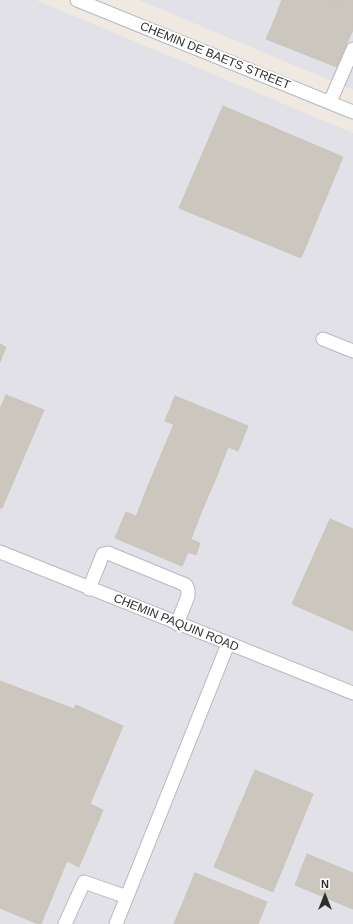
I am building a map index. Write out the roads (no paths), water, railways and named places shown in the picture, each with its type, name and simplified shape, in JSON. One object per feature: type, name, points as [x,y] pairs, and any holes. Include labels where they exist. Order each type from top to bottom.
[{"type":"street","name":"CHEMIN DE BAETS STREET","points":[[76,0],[353,112]]},
{"type":"street","points":[[330,102],[353,49]]},
{"type":"street","points":[[323,339],[353,351]]},
{"type":"street","name":"CHEMIN PAQUIN ROAD","points":[[0,552],[89,589],[353,693]]},
{"type":"street","points":[[89,589],[103,554],[108,553],[186,585],[188,596],[177,624]]},
{"type":"street","points":[[116,924],[228,644]]},
{"type":"street","points":[[66,924],[84,882],[127,897]]}]
